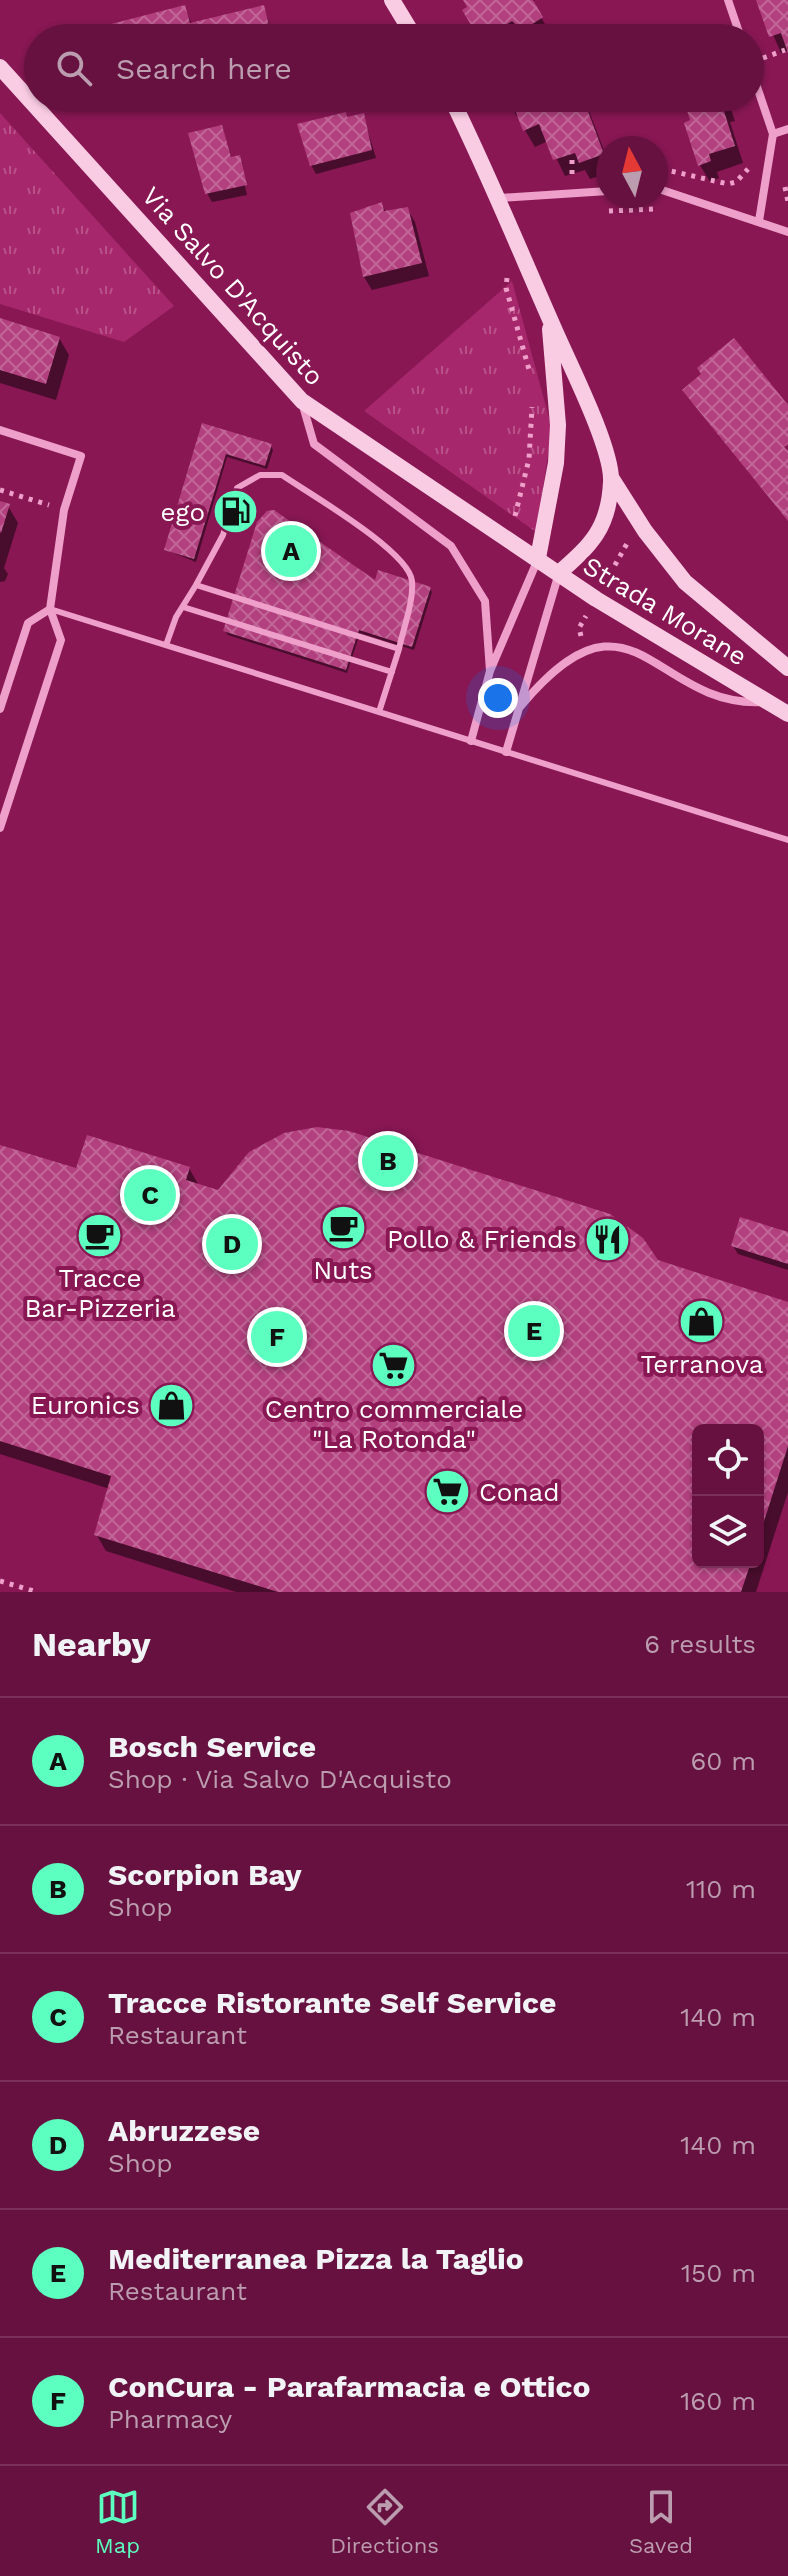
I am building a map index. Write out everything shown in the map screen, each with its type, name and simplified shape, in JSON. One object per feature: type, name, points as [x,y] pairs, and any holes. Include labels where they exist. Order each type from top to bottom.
[{"type":"street","points":[[392,0],[407,24]]},
{"type":"street","points":[[728,0],[736,24]]},
{"type":"street","name":"Via Salvo D'Acquisto","points":[[0,67],[24,94]]},
{"type":"street","points":[[759,221],[773,134],[764,107]]},
{"type":"street","name":"Via Salvo D'Acquisto","points":[[41,112],[302,401],[538,558]]},
{"type":"street","name":"Strada Morane","points":[[458,112],[500,198],[591,410],[612,479],[606,515],[594,542],[559,573]]},
{"type":"street","points":[[773,134],[788,129]]},
{"type":"street","points":[[500,198],[596,192]]},
{"type":"street","points":[[668,192],[788,232]]},
{"type":"street","name":"Strada Morane","points":[[549,316],[558,425],[556,463],[538,558],[788,714]]},
{"type":"street","points":[[302,401],[314,444],[451,546],[485,601],[490,671]]},
{"type":"street","points":[[0,430],[81,456],[64,510],[50,609],[61,640],[0,828]]},
{"type":"street","points":[[612,479],[645,531],[685,582],[788,668]]},
{"type":"street","points":[[471,741],[490,671],[538,558]]},
{"type":"street","points":[[506,752],[559,573]]},
{"type":"street","points":[[0,709],[28,623],[50,609]]},
{"type":"street","points":[[520,707],[544,678],[574,656],[596,647],[621,646],[733,703],[769,702]]},
{"type":"lane","points":[[166,645],[223,535],[237,488],[260,475],[282,475],[392,552],[409,571],[412,582],[399,649],[379,712]]},
{"type":"lane","points":[[196,585],[399,649]]},
{"type":"lane","points":[[183,607],[392,672]]},
{"type":"lane","points":[[50,609],[788,840]]},
{"type":"path","points":[[764,57],[785,50]]},
{"type":"path","points":[[572,160],[572,175]]},
{"type":"path","points":[[668,172],[728,184],[745,175],[750,164]]},
{"type":"path","points":[[558,176],[584,174]]},
{"type":"path","points":[[598,211],[666,211]]},
{"type":"path","points":[[509,269],[506,288],[530,376]]},
{"type":"path","points":[[515,516],[529,459],[532,403]]},
{"type":"path","points":[[0,490],[64,510]]},
{"type":"path","points":[[610,574],[632,534]]},
{"type":"path","points":[[581,637],[579,628],[587,614]]},
{"type":"path","points":[[0,1581],[37,1592]]},
{"type":"green space","points":[[0,113],[174,306],[124,342],[0,304]]},
{"type":"green space","points":[[512,281],[552,429],[536,532],[364,411]]},
{"type":"building","points":[[463,0],[533,0],[543,17],[532,24],[515,24],[512,21],[508,24],[470,24],[462,10],[467,7]]},
{"type":"building","points":[[756,0],[788,0],[788,53],[781,33],[769,37]]},
{"type":"building","points":[[185,5],[190,23],[264,5],[269,24],[111,24]]},
{"type":"building","points":[[346,112],[347,117],[364,113],[372,150],[310,166],[297,124]]},
{"type":"building","points":[[516,112],[588,112],[597,136],[596,157],[579,163],[575,153],[553,160],[539,124],[523,131]]},
{"type":"building","points":[[687,112],[724,112],[735,146],[709,154],[711,161],[698,166],[684,123],[690,120]]},
{"type":"building","points":[[222,125],[231,157],[240,155],[247,185],[205,194],[188,133]]},
{"type":"building","points":[[382,202],[384,211],[408,207],[422,263],[363,277],[350,213]]},
{"type":"building","points":[[0,318],[60,337],[46,384],[0,370]]},
{"type":"building","points":[[734,338],[788,405],[788,444],[784,447],[788,451],[788,521],[682,390],[701,374],[697,368]]},
{"type":"building","points":[[202,423],[272,444],[265,466],[226,454],[194,559],[164,550]]},
{"type":"building","points":[[0,501],[10,504],[1,533],[0,532]]},
{"type":"building","points":[[274,510],[375,580],[378,570],[431,587],[412,647],[359,630],[346,670],[223,631],[257,522],[267,511]]},
{"type":"building","name":"Centro commerciale \"La Rotonda\"","points":[[317,1127],[349,1131],[610,1214],[643,1238],[658,1260],[788,1302],[788,1446],[764,1521],[764,1424],[692,1424],[692,1568],[749,1568],[741,1592],[278,1592],[94,1535],[111,1476],[0,1441],[0,1145],[76,1168],[87,1135],[190,1167],[186,1180],[218,1190],[249,1152],[284,1133]]},
{"type":"building","points":[[740,1217],[788,1232],[788,1264],[731,1246]]},
{"type":"place","name":"ego","points":[[236,512]]},
{"type":"place","name":"Bosch Service","points":[[291,551]]},
{"type":"place","name":"Scorpion Bay","points":[[388,1161]]},
{"type":"place","name":"Tracce Ristorante Self Service","points":[[150,1195]]},
{"type":"place","name":"Nuts","points":[[343,1227]]},
{"type":"place","name":"Tracce Bar-Pizzeria","points":[[100,1235]]},
{"type":"place","name":"Pollo & Friends","points":[[608,1239]]},
{"type":"place","name":"Abruzzese","points":[[232,1244]]},
{"type":"place","name":"Terranova","points":[[702,1321]]},
{"type":"place","name":"Mediterranea Pizza la Taglio","points":[[534,1331]]},
{"type":"place","name":"ConCura - Parafarmacia e Ottico","points":[[277,1337]]},
{"type":"place","name":"Centro commerciale \"La Rotonda\"","points":[[394,1366]]},
{"type":"place","name":"Euronics","points":[[171,1405]]},
{"type":"place","name":"Conad","points":[[448,1492]]}]
